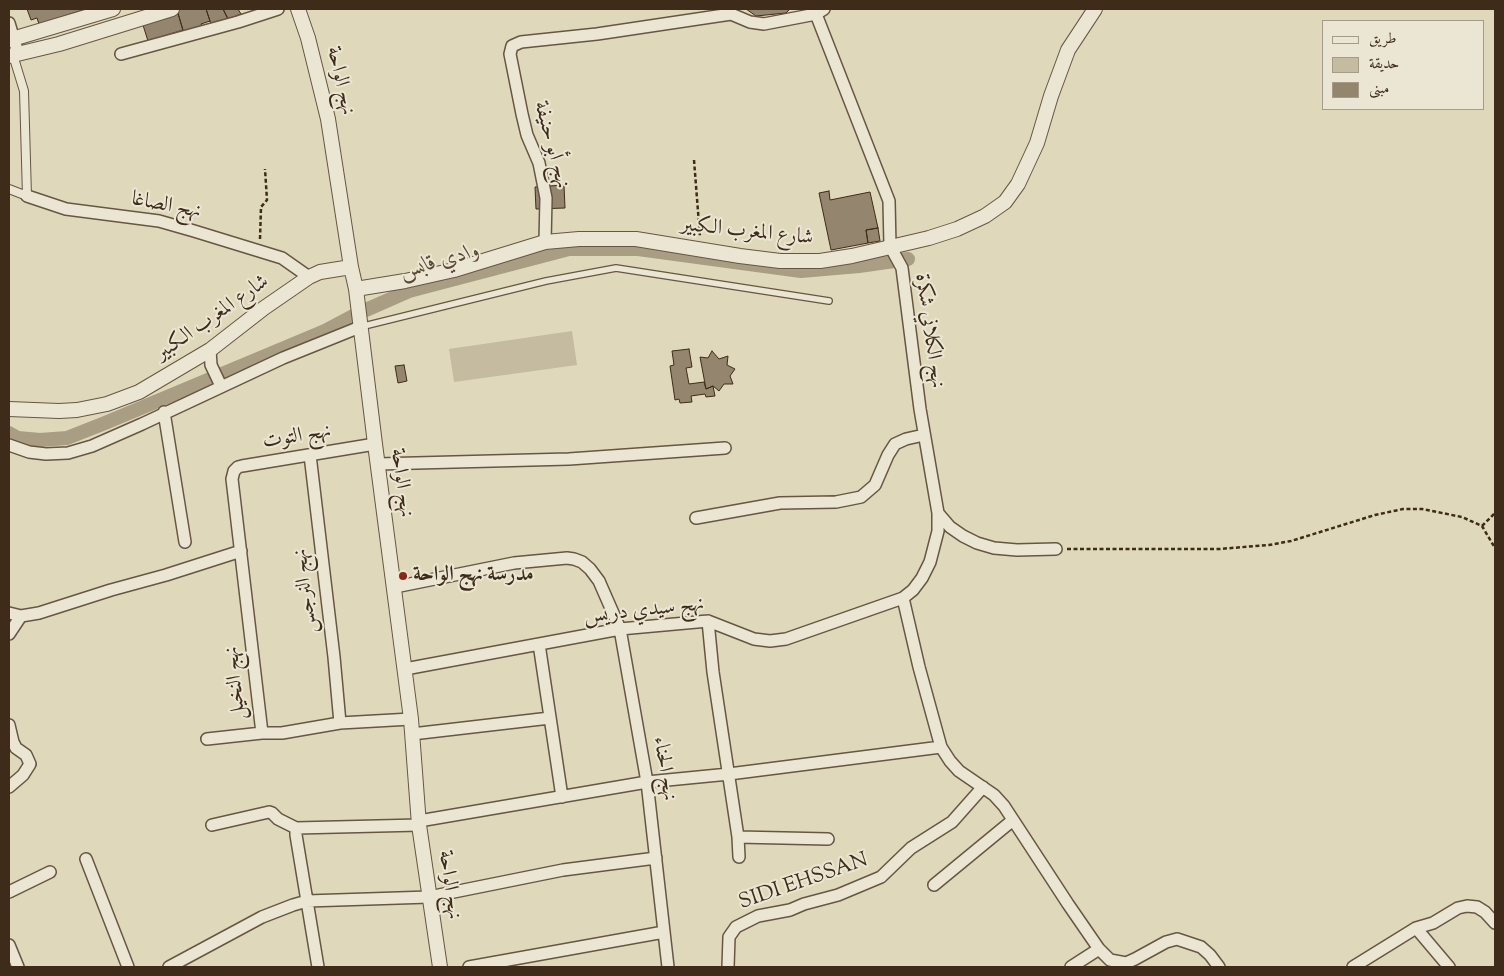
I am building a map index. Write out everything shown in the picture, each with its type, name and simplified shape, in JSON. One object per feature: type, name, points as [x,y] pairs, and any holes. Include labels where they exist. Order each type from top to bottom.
[{"type":"street","points":[[11,40],[113,9]]},
{"type":"street","points":[[13,55],[59,44],[172,9]]},
{"type":"street","points":[[121,54],[278,9]]},
{"type":"street","name":"نهج الواحة","points":[[298,9],[308,38],[328,119],[350,268],[356,289],[411,718],[419,823],[440,967]]},
{"type":"street","name":"شارع المغرب الكبير","points":[[356,289],[454,270],[546,242],[579,239],[636,240],[701,251],[780,260],[820,261],[852,256],[929,238],[956,229],[985,216],[1005,202],[1018,184],[1030,162],[1068,50],[1095,9]]},
{"type":"street","points":[[728,12],[750,22],[764,24],[818,11]]},
{"type":"street","name":"نهج الكلاني شكرة","points":[[818,11],[889,201],[890,246],[902,268],[924,435],[938,513]]},
{"type":"street","name":"نهج أبو حنيفة","points":[[546,242],[546,198],[544,185],[537,155],[527,135],[510,54],[512,46],[521,42],[597,34],[728,12]]},
{"type":"street","points":[[9,23],[13,55],[24,91],[26,196]]},
{"type":"street","name":"نهج الصاغا","points":[[9,189],[66,209],[159,222],[259,251],[282,258],[309,277]]},
{"type":"street","name":"شارع المغرب الكبير","points":[[9,409],[59,411],[107,404],[138,392],[210,350],[264,308],[309,277],[320,272],[350,268]]},
{"type":"street","points":[[9,445],[29,452],[68,453],[92,446],[283,358],[360,327]]},
{"type":"street","points":[[210,350],[211,365],[221,386]]},
{"type":"street","points":[[164,412],[185,542]]},
{"type":"street","points":[[696,518],[780,503],[836,502],[861,497],[875,485],[895,444],[906,439],[924,435]]},
{"type":"street","name":"نهج التوت","points":[[232,479],[234,471],[242,466],[375,444]]},
{"type":"street","points":[[378,464],[569,459],[725,448]]},
{"type":"street","name":"نهج النرجس","points":[[310,455],[340,723]]},
{"type":"street","name":"نهج النخيل","points":[[232,479],[262,733],[282,733],[340,723],[411,718]]},
{"type":"street","points":[[938,513],[950,527],[977,543],[994,548],[1017,550],[1056,549]]},
{"type":"street","name":"نهج سيدي دريس","points":[[405,669],[620,629],[708,621],[754,639],[770,641],[786,639],[903,598],[913,590],[930,562],[938,531],[938,513]]},
{"type":"street","points":[[9,613],[21,616],[38,613],[241,551]]},
{"type":"street","name":"نهج الحناء","points":[[394,587],[514,563],[567,558],[582,562],[599,581],[620,629],[647,782],[668,967]]},
{"type":"street","points":[[903,598],[940,747],[959,771],[994,795],[1004,806],[1099,949],[1110,960],[1126,963],[1135,960],[1166,942],[1177,940],[1201,947],[1219,967]]},
{"type":"street","points":[[9,634],[21,616]]},
{"type":"street","points":[[708,621],[713,672],[738,837],[739,857]]},
{"type":"street","points":[[539,644],[562,797]]},
{"type":"street","points":[[412,734],[550,718]]},
{"type":"street","points":[[9,725],[16,748],[26,755],[30,764],[23,775],[9,787]]},
{"type":"street","points":[[207,739],[262,733]]},
{"type":"street","points":[[212,825],[269,812],[296,828],[419,823],[647,782],[729,774],[940,747]]},
{"type":"street","name":"SIDI EHSSAN","points":[[728,967],[729,937],[736,926],[758,916],[790,910],[804,904],[838,895],[881,878],[911,848],[952,822],[983,787]]},
{"type":"street","points":[[934,885],[1013,820]]},
{"type":"street","points":[[296,828],[318,967]]},
{"type":"street","points":[[738,837],[828,839]]},
{"type":"street","points":[[169,967],[262,917],[307,901],[430,897],[563,870],[656,858]]},
{"type":"street","points":[[86,859],[128,967]]},
{"type":"street","points":[[9,892],[50,872]]},
{"type":"street","points":[[1353,967],[1416,928],[1433,923],[1458,908],[1467,906],[1477,907],[1485,912],[1495,923]]},
{"type":"street","points":[[1416,928],[1449,967]]},
{"type":"street","points":[[469,967],[664,932]]},
{"type":"street","points":[[9,945],[18,967]]},
{"type":"street","points":[[1071,967],[1099,949]]},
{"type":"lane","points":[[360,327],[546,281],[616,268],[829,301]]},
{"type":"path","points":[[694,160],[701,251]]},
{"type":"path","points":[[259,251],[261,207],[267,200],[266,169]]},
{"type":"path","points":[[1056,549],[1220,549],[1269,545],[1291,541],[1375,515],[1403,509],[1422,509],[1462,517],[1482,526],[1495,548]]},
{"type":"path","points":[[1482,526],[1495,513]]},
{"type":"green space","points":[[572,331],[577,365],[454,382],[449,349]]},
{"type":"building","points":[[27,9],[86,9],[39,24],[37,18],[31,20]]},
{"type":"building","points":[[206,9],[210,21],[201,24],[203,28],[184,34],[177,10]]},
{"type":"building","points":[[206,9],[223,9],[228,19],[211,24]]},
{"type":"building","points":[[223,9],[238,9],[241,14],[228,19]]},
{"type":"building","points":[[746,9],[790,9],[786,13],[756,16]]},
{"type":"building","points":[[177,10],[183,30],[148,41],[142,22]]},
{"type":"building","points":[[564,185],[565,208],[536,209],[535,187]]},
{"type":"building","points":[[829,191],[830,200],[870,192],[878,228],[866,230],[868,243],[831,250],[819,193]]},
{"type":"building","points":[[878,228],[880,241],[868,243],[866,230]]},
{"type":"building","points":[[689,349],[692,367],[686,368],[689,384],[704,382],[706,389],[713,386],[715,396],[706,397],[705,394],[691,396],[692,402],[680,403],[679,399],[675,400],[670,366],[674,365],[672,351]]},
{"type":"building","points":[[712,351],[719,359],[728,356],[727,365],[735,369],[730,376],[733,384],[724,384],[719,391],[713,386],[706,389],[700,357],[708,358]]},
{"type":"building","points":[[404,365],[407,381],[398,383],[395,366]]},
{"type":"waterway","name":"وادي قابس","points":[[9,433],[18,438],[40,440],[67,438],[325,331],[359,313],[409,291],[569,249],[638,249],[801,271],[908,259]]},
{"type":"place","name":"مدرسة نهج الواحة","points":[[403,576]]}]
